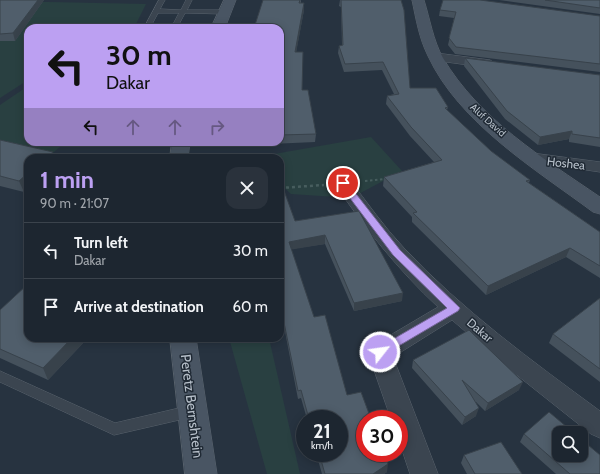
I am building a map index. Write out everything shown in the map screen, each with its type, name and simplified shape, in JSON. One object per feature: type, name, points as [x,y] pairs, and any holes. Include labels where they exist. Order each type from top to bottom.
[{"type":"street","name":"Aluf David","points":[[418,0],[436,57],[469,104],[532,158],[600,207]]},
{"type":"street","points":[[220,24],[228,6]]},
{"type":"street","points":[[436,57],[506,66]]},
{"type":"street","name":"Hoshea","points":[[532,158],[600,167]]},
{"type":"street","name":"Dakar","points":[[343,183],[397,252],[454,308],[551,388],[600,426]]},
{"type":"street","points":[[424,474],[380,352],[454,308]]},
{"type":"street","name":"Peretz Bernshtein","points":[[183,342],[201,474]]},
{"type":"lane","points":[[149,24],[162,0]]},
{"type":"lane","points":[[176,24],[189,0]]},
{"type":"lane","points":[[156,12],[182,12],[228,6]]},
{"type":"lane","points":[[0,376],[114,429],[192,411]]},
{"type":"path","points":[[284,188],[387,179]]},
{"type":"green space","points":[[0,1],[146,4],[136,24],[24,24],[24,83],[0,98]]},
{"type":"green space","points":[[24,89],[24,146],[61,146],[51,154],[41,154],[0,144],[0,105]]},
{"type":"green space","points":[[371,137],[402,171],[351,198],[291,194],[284,188],[284,154],[274,154]]},
{"type":"green space","points":[[230,342],[270,342],[296,462],[300,474],[267,474]]},
{"type":"building","points":[[0,0],[38,0],[13,33],[0,34]]},
{"type":"building","points":[[263,0],[300,0],[299,3],[304,3],[295,52],[303,52],[302,90],[308,90],[316,134],[284,135],[284,24],[255,24]]},
{"type":"building","points":[[341,0],[401,0],[404,10],[410,88],[436,88],[448,107],[445,108],[491,151],[530,180],[526,181],[600,232],[600,266],[570,248],[488,286],[413,213],[417,212],[384,177],[442,160],[411,127],[387,96],[399,94],[383,62],[345,64],[339,46],[343,45]]},
{"type":"building","points":[[443,0],[480,0],[600,16],[600,64],[456,47],[449,38],[456,12],[440,10]]},
{"type":"building","points":[[545,0],[600,0],[600,8]]},
{"type":"building","points":[[465,58],[600,75],[600,138],[572,134],[572,131],[540,137],[507,111]]},
{"type":"building","points":[[0,140],[53,152],[51,154],[24,154],[24,177],[19,181],[0,176]]},
{"type":"building","points":[[284,191],[295,221],[359,211],[403,293],[354,303],[325,235],[289,242],[314,317],[325,315],[347,395],[361,392],[368,410],[356,410],[356,462],[387,462],[388,464],[373,474],[325,474],[322,462],[348,462],[348,410],[307,410],[301,390],[298,391],[284,323]]},
{"type":"building","points":[[24,288],[24,342],[68,342],[43,368],[0,349],[0,310]]},
{"type":"building","points":[[600,298],[600,369],[553,334]]},
{"type":"building","points":[[469,330],[523,382],[488,403],[462,380],[479,408],[465,417],[413,360]]},
{"type":"building","points":[[549,412],[566,426],[552,426],[552,458],[524,434]]},
{"type":"building","points":[[501,442],[522,474],[475,474],[464,455]]},
{"type":"building","points":[[588,445],[600,455],[600,474],[570,474],[556,462],[588,462]]},
{"type":"route","points":[[343,183],[397,252],[454,308],[380,352]]}]
